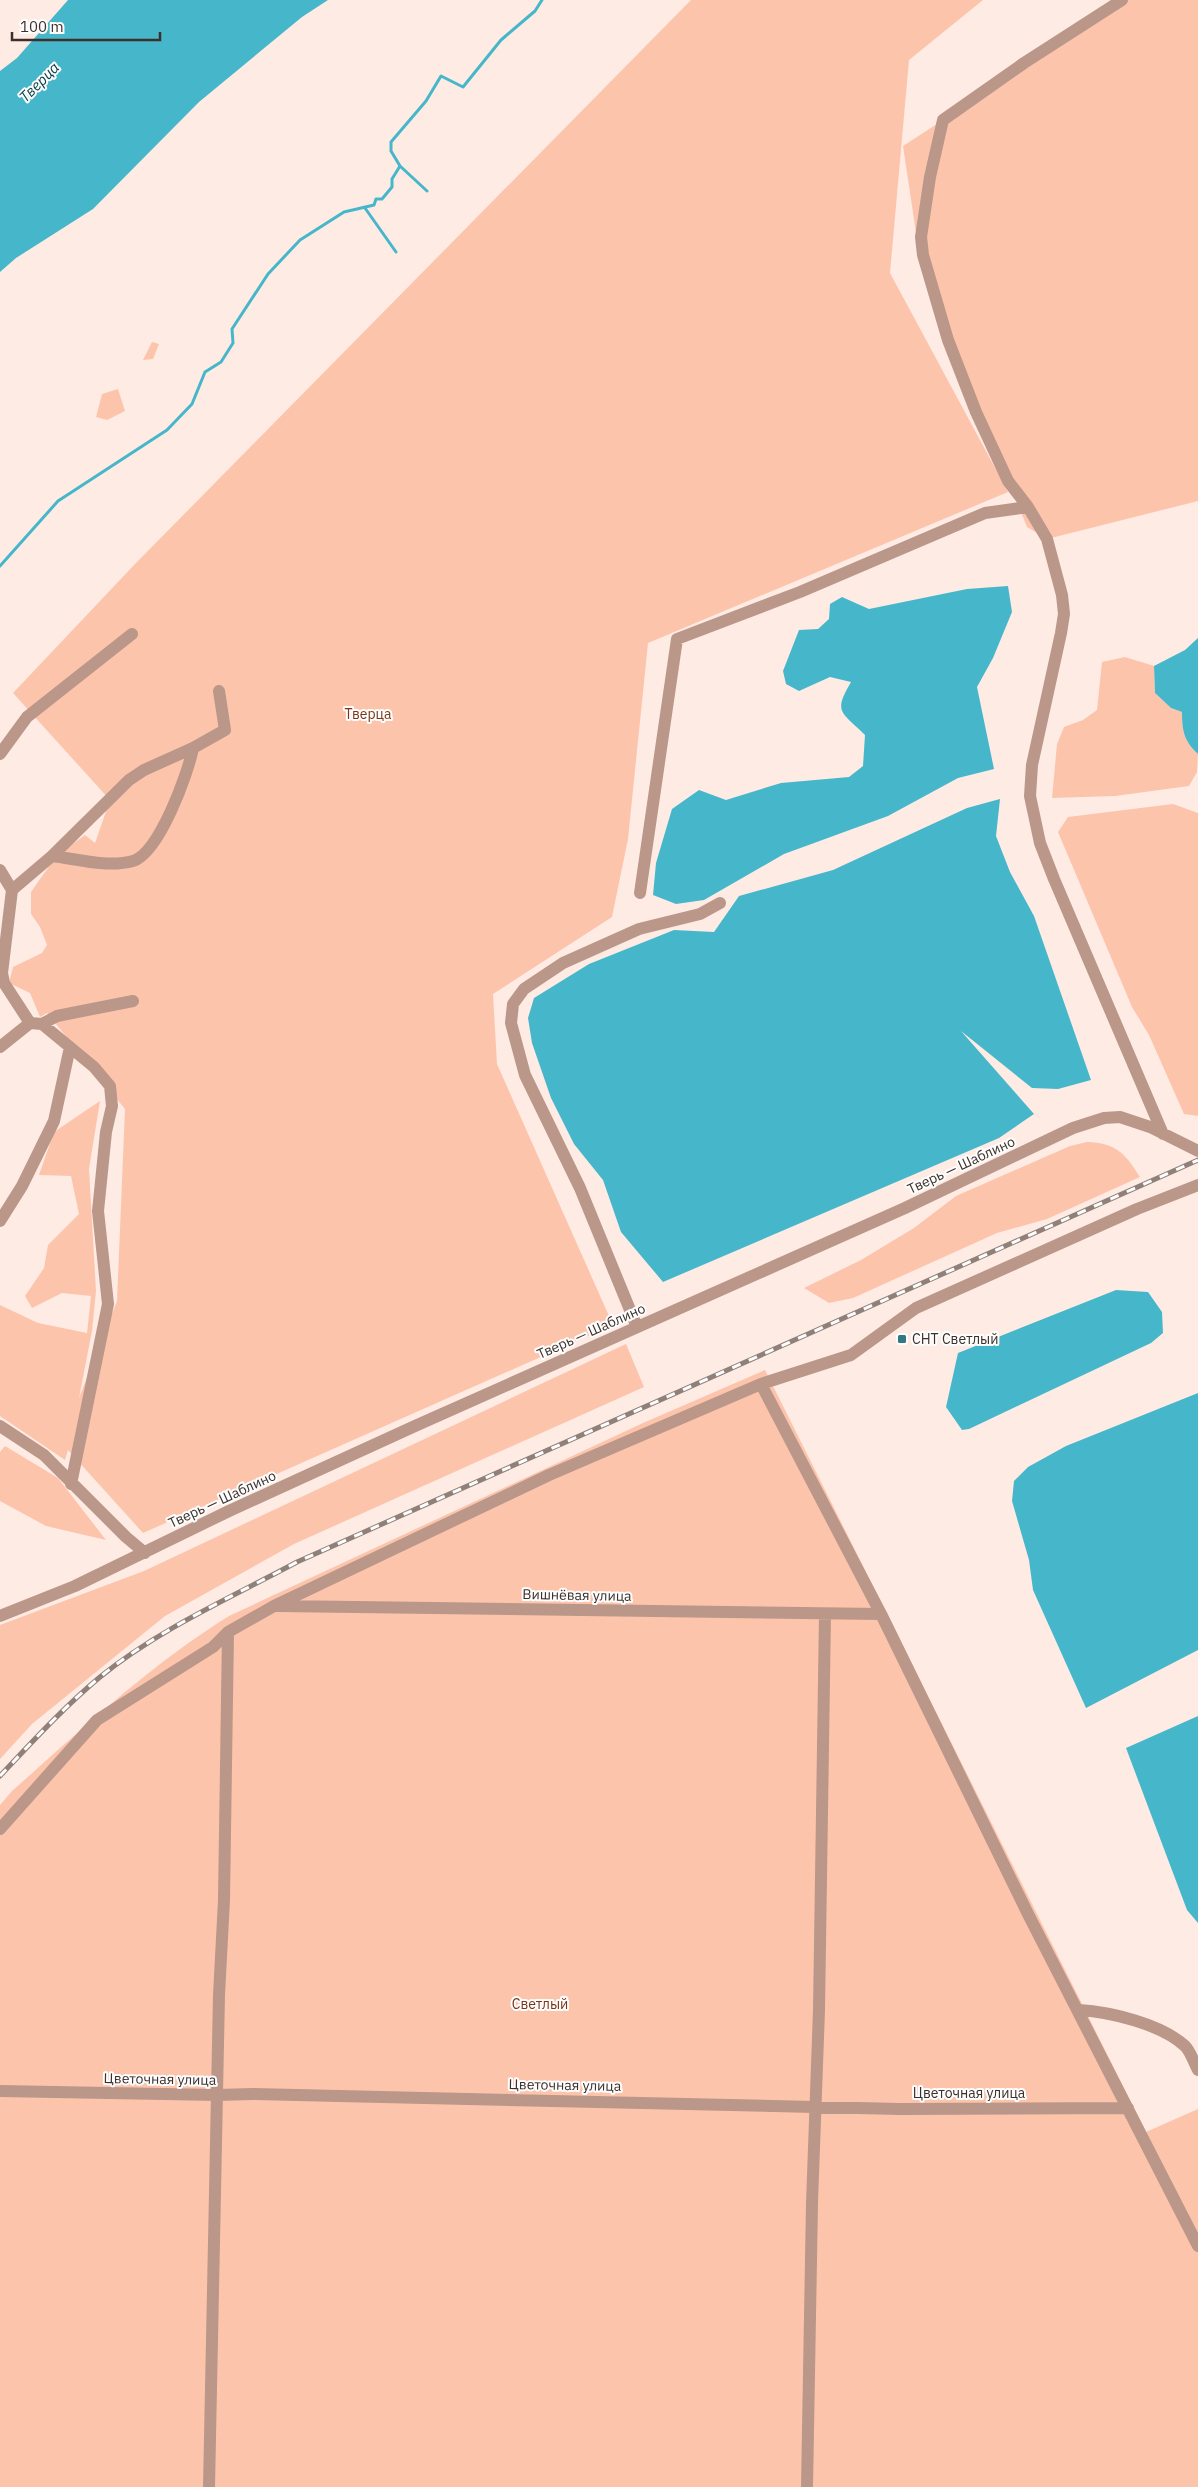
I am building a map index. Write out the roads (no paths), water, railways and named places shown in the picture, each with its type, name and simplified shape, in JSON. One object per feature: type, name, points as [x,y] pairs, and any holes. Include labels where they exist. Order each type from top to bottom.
[{"type":"street","points":[[1122,0],[943,120],[930,177],[921,237],[923,255],[941,321],[976,412],[1008,481],[1028,507],[1047,540],[1062,595],[1064,614],[1032,765],[1030,796],[1032,816],[1054,879],[1163,1134]]},
{"type":"street","points":[[640,893],[676,639],[800,592],[985,513],[1028,507]]},
{"type":"street","points":[[0,754],[27,717],[132,634]]},
{"type":"street","points":[[12,890],[52,856],[129,780],[144,770],[193,748],[225,730],[220,691]]},
{"type":"street","points":[[52,856],[115,863],[130,862],[142,856],[171,814],[193,748]]},
{"type":"street","points":[[0,870],[12,890],[2,973],[4,983],[36,1023],[94,1067],[107,1082],[112,1106],[106,1132],[98,1211],[108,1304],[71,1484]]},
{"type":"street","points":[[637,1327],[580,1188],[525,1075],[511,1023],[513,1004],[524,989],[563,963],[639,929],[700,914],[720,903]]},
{"type":"street","points":[[0,1047],[36,1023],[57,1016],[133,1001]]},
{"type":"street","points":[[0,1221],[22,1186],[54,1121],[70,1047]]},
{"type":"street","name":"Тверь — Шаблино","points":[[0,1616],[75,1586],[415,1426],[905,1208],[1088,1123],[1108,1117],[1120,1117],[1163,1134],[1198,1151]]},
{"type":"street","points":[[0,1829],[97,1720],[213,1647],[228,1632],[274,1606],[549,1475],[760,1384],[851,1355],[916,1308],[1138,1209],[1198,1185]]},
{"type":"street","points":[[760,1384],[880,1614],[1028,1914],[1079,2010],[1198,2246]]},
{"type":"street","points":[[0,1426],[44,1455],[71,1484],[144,1553]]},
{"type":"street","name":"Вишнёвая улица","points":[[274,1606],[880,1614]]},
{"type":"street","points":[[807,2487],[820,2010],[825,1614]]},
{"type":"street","points":[[209,2487],[219,1995],[224,1900],[228,1632]]},
{"type":"street","points":[[1079,2010],[1101,2011],[1166,2032],[1187,2048],[1198,2070]]},
{"type":"street","name":"Цветочная улица","points":[[0,2091],[816,2105],[900,2109],[1128,2108]]},
{"type":"water","name":"Тверца","points":[[68,0],[328,0],[302,17],[199,102],[93,209],[16,258],[0,272],[0,71],[17,58]]},
{"type":"water","points":[[1008,586],[1012,612],[993,658],[977,687],[994,769],[958,778],[888,816],[784,854],[704,900],[676,904],[653,895],[656,863],[672,809],[699,790],[726,800],[781,783],[849,777],[863,766],[865,735],[845,716],[841,706],[845,692],[851,682],[830,677],[799,691],[786,684],[783,671],[799,630],[818,629],[829,619],[830,604],[842,597],[869,609],[967,589]]},
{"type":"water","points":[[1198,638],[1198,754],[1190,745],[1185,735],[1182,712],[1171,708],[1155,693],[1154,666],[1185,650]]},
{"type":"water","points":[[1000,799],[996,836],[1010,872],[1034,916],[1091,1080],[1058,1089],[1032,1088],[961,1031],[1034,1114],[999,1138],[663,1282],[621,1232],[603,1180],[574,1144],[551,1098],[532,1043],[528,1018],[534,998],[589,964],[674,930],[714,932],[739,896],[833,870],[967,808]]},
{"type":"water","points":[[1116,1290],[1148,1292],[1162,1312],[1163,1333],[1151,1343],[969,1429],[962,1430],[946,1407],[958,1353]]},
{"type":"water","points":[[1198,1393],[1198,1650],[1086,1708],[1033,1590],[1029,1560],[1012,1501],[1014,1481],[1028,1467],[1066,1446]]},
{"type":"water","points":[[1198,1716],[1198,1923],[1187,1910],[1126,1748]]},
{"type":"waterway","points":[[427,191],[400,166],[391,151],[391,142],[426,101],[441,76],[463,87],[501,40],[535,11],[542,0]]},
{"type":"waterway","points":[[0,566],[58,501],[167,430],[192,404],[205,372],[221,362],[233,343],[232,329],[268,274],[300,240],[344,212],[374,205],[376,199],[382,199],[392,187],[392,179],[400,166]]},
{"type":"waterway","points":[[365,208],[396,252]]},
{"type":"railway","points":[[0,1776],[74,1700],[123,1660],[171,1629],[297,1562],[1198,1160]]},
{"type":"place","name":"СНТ Светлый","points":[[902,1339]]},
{"type":"park label","name":"Светлый","points":[[540,2004]]}]
